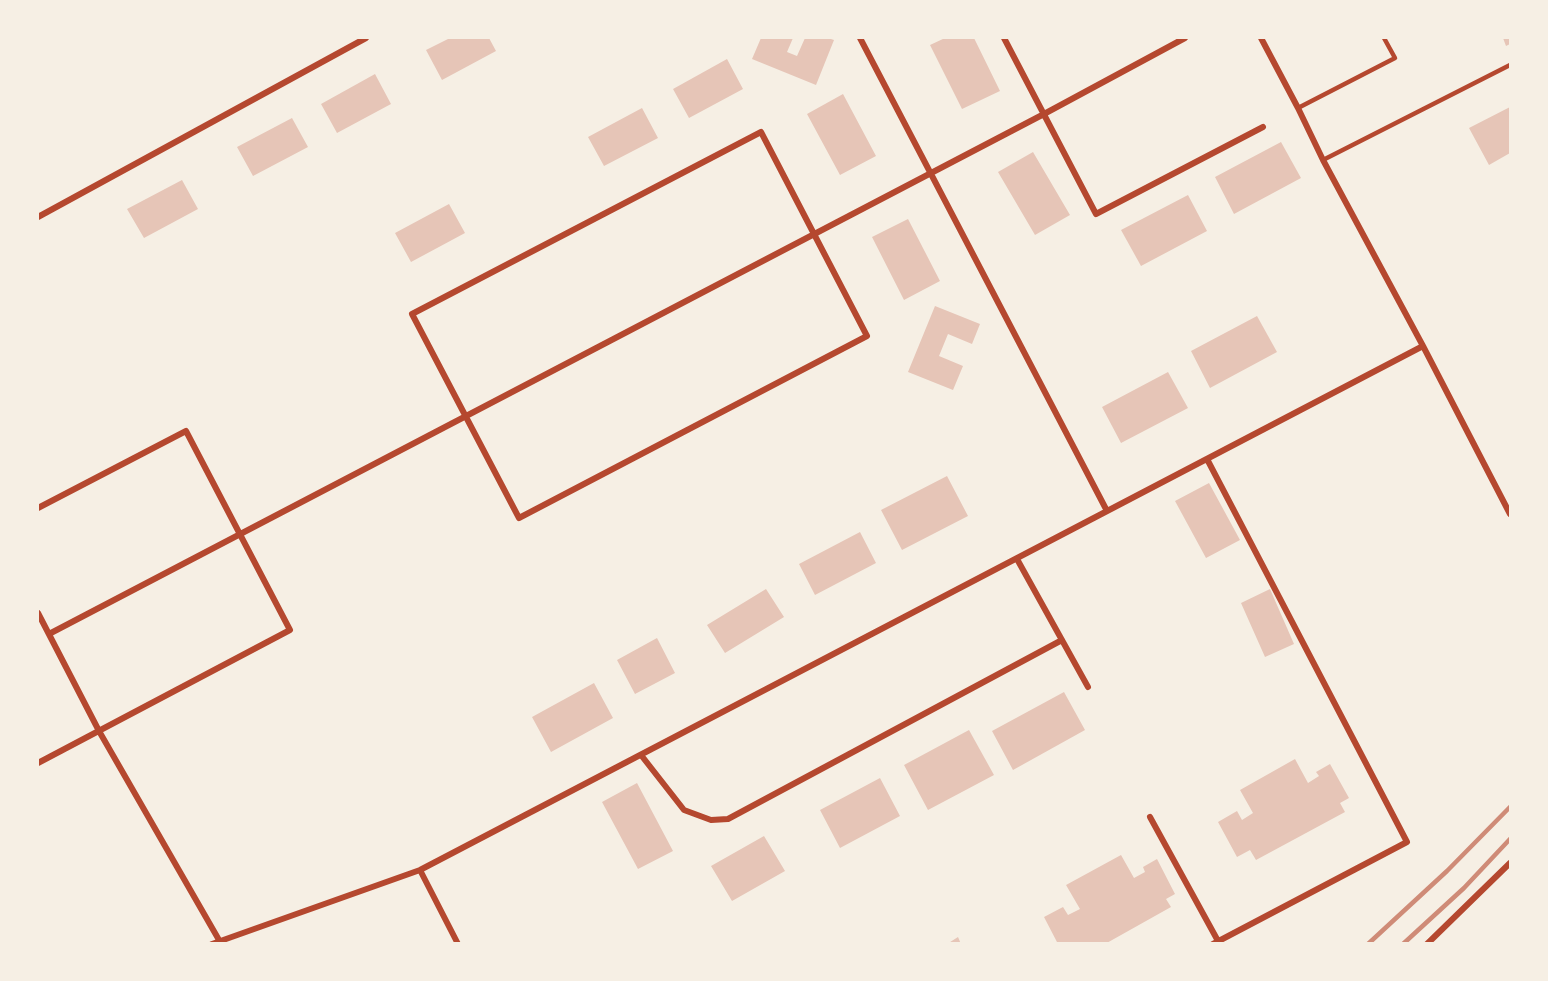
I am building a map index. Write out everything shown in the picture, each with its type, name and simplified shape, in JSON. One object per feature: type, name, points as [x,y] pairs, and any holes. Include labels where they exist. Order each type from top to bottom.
[{"type":"street","points":[[38,217],[366,38]]},
{"type":"street","points":[[860,38],[1107,511]]},
{"type":"street","points":[[1004,38],[1096,213],[1263,127]]},
{"type":"street","points":[[49,634],[1185,38]]},
{"type":"street","points":[[1261,38],[1510,514]]},
{"type":"street","points":[[761,132],[814,234],[867,336],[519,518],[412,314],[761,132]]},
{"type":"street","points":[[212,944],[420,870],[1423,346]]},
{"type":"street","points":[[38,508],[186,431],[290,630],[38,763]]},
{"type":"street","points":[[1150,817],[1215,942],[1407,842],[1207,459]]},
{"type":"street","points":[[1017,559],[1088,687]]},
{"type":"street","points":[[38,613],[99,731],[219,940]]},
{"type":"street","points":[[641,755],[684,810],[711,820],[728,819],[1062,640]]},
{"type":"street","points":[[1427,944],[1510,863]]},
{"type":"street","points":[[420,870],[458,944]]},
{"type":"lane","points":[[1298,108],[1395,58],[1384,38]]},
{"type":"lane","points":[[1323,160],[1510,65]]},
{"type":"building","points":[[450,38],[489,38],[496,51],[442,80],[426,50]]},
{"type":"building","points":[[761,38],[793,38],[787,52],[797,56],[805,38],[834,40],[816,85],[752,59]]},
{"type":"building","points":[[945,38],[974,38],[1000,91],[962,109],[930,45]]},
{"type":"building","points":[[1503,38],[1510,38],[1510,44],[1506,46]]},
{"type":"building","points":[[727,59],[743,89],[689,118],[673,89]]},
{"type":"building","points":[[375,74],[391,104],[337,133],[321,104]]},
{"type":"building","points":[[843,94],[876,156],[840,175],[807,114]]},
{"type":"building","points":[[1510,107],[1510,153],[1489,165],[1469,128]]},
{"type":"building","points":[[642,108],[658,138],[604,166],[588,137]]},
{"type":"building","points":[[292,118],[308,147],[253,176],[237,147]]},
{"type":"building","points":[[1281,142],[1301,178],[1234,214],[1215,177]]},
{"type":"building","points":[[1033,152],[1070,215],[1035,235],[998,172]]},
{"type":"building","points":[[182,180],[198,209],[144,238],[127,209]]},
{"type":"building","points":[[1188,195],[1207,231],[1141,266],[1121,230]]},
{"type":"building","points":[[449,204],[465,233],[411,262],[395,233]]},
{"type":"building","points":[[908,219],[940,281],[904,300],[872,237]]},
{"type":"building","points":[[935,306],[980,324],[972,344],[948,334],[939,356],[963,366],[953,390],[908,372]]},
{"type":"building","points":[[1257,316],[1277,352],[1210,388],[1191,351]]},
{"type":"building","points":[[1168,372],[1188,408],[1121,443],[1102,407]]},
{"type":"building","points":[[947,476],[968,516],[902,550],[881,510]]},
{"type":"building","points":[[1209,483],[1240,540],[1206,558],[1175,501]]},
{"type":"building","points":[[860,532],[876,563],[815,595],[799,564]]},
{"type":"building","points":[[766,589],[784,617],[725,653],[707,625]]},
{"type":"building","points":[[1270,589],[1294,644],[1265,657],[1241,603]]},
{"type":"building","points":[[657,638],[675,673],[635,694],[617,660]]},
{"type":"building","points":[[594,683],[613,718],[551,752],[532,717]]},
{"type":"building","points":[[1064,692],[1085,730],[1013,770],[992,731]]},
{"type":"building","points":[[969,730],[994,775],[928,810],[904,765]]},
{"type":"building","points":[[1295,759],[1308,783],[1319,776],[1316,772],[1330,764],[1349,798],[1340,803],[1345,812],[1256,860],[1250,850],[1237,857],[1218,822],[1237,811],[1242,820],[1253,813],[1240,790]]},
{"type":"building","points":[[880,778],[900,816],[840,848],[820,810]]},
{"type":"building","points":[[637,783],[673,851],[638,869],[602,802]]},
{"type":"building","points":[[764,836],[785,871],[732,901],[711,866]]},
{"type":"building","points":[[1121,855],[1134,878],[1145,872],[1143,867],[1157,859],[1175,894],[1166,899],[1171,907],[1105,944],[1058,944],[1044,917],[1063,907],[1068,915],[1080,909],[1066,885]]},
{"type":"building","points":[[958,937],[961,944],[947,944]]},
{"type":"railway","points":[[1368,944],[1447,871],[1510,807]]},
{"type":"railway","points":[[1403,944],[1464,888],[1510,839]]}]
